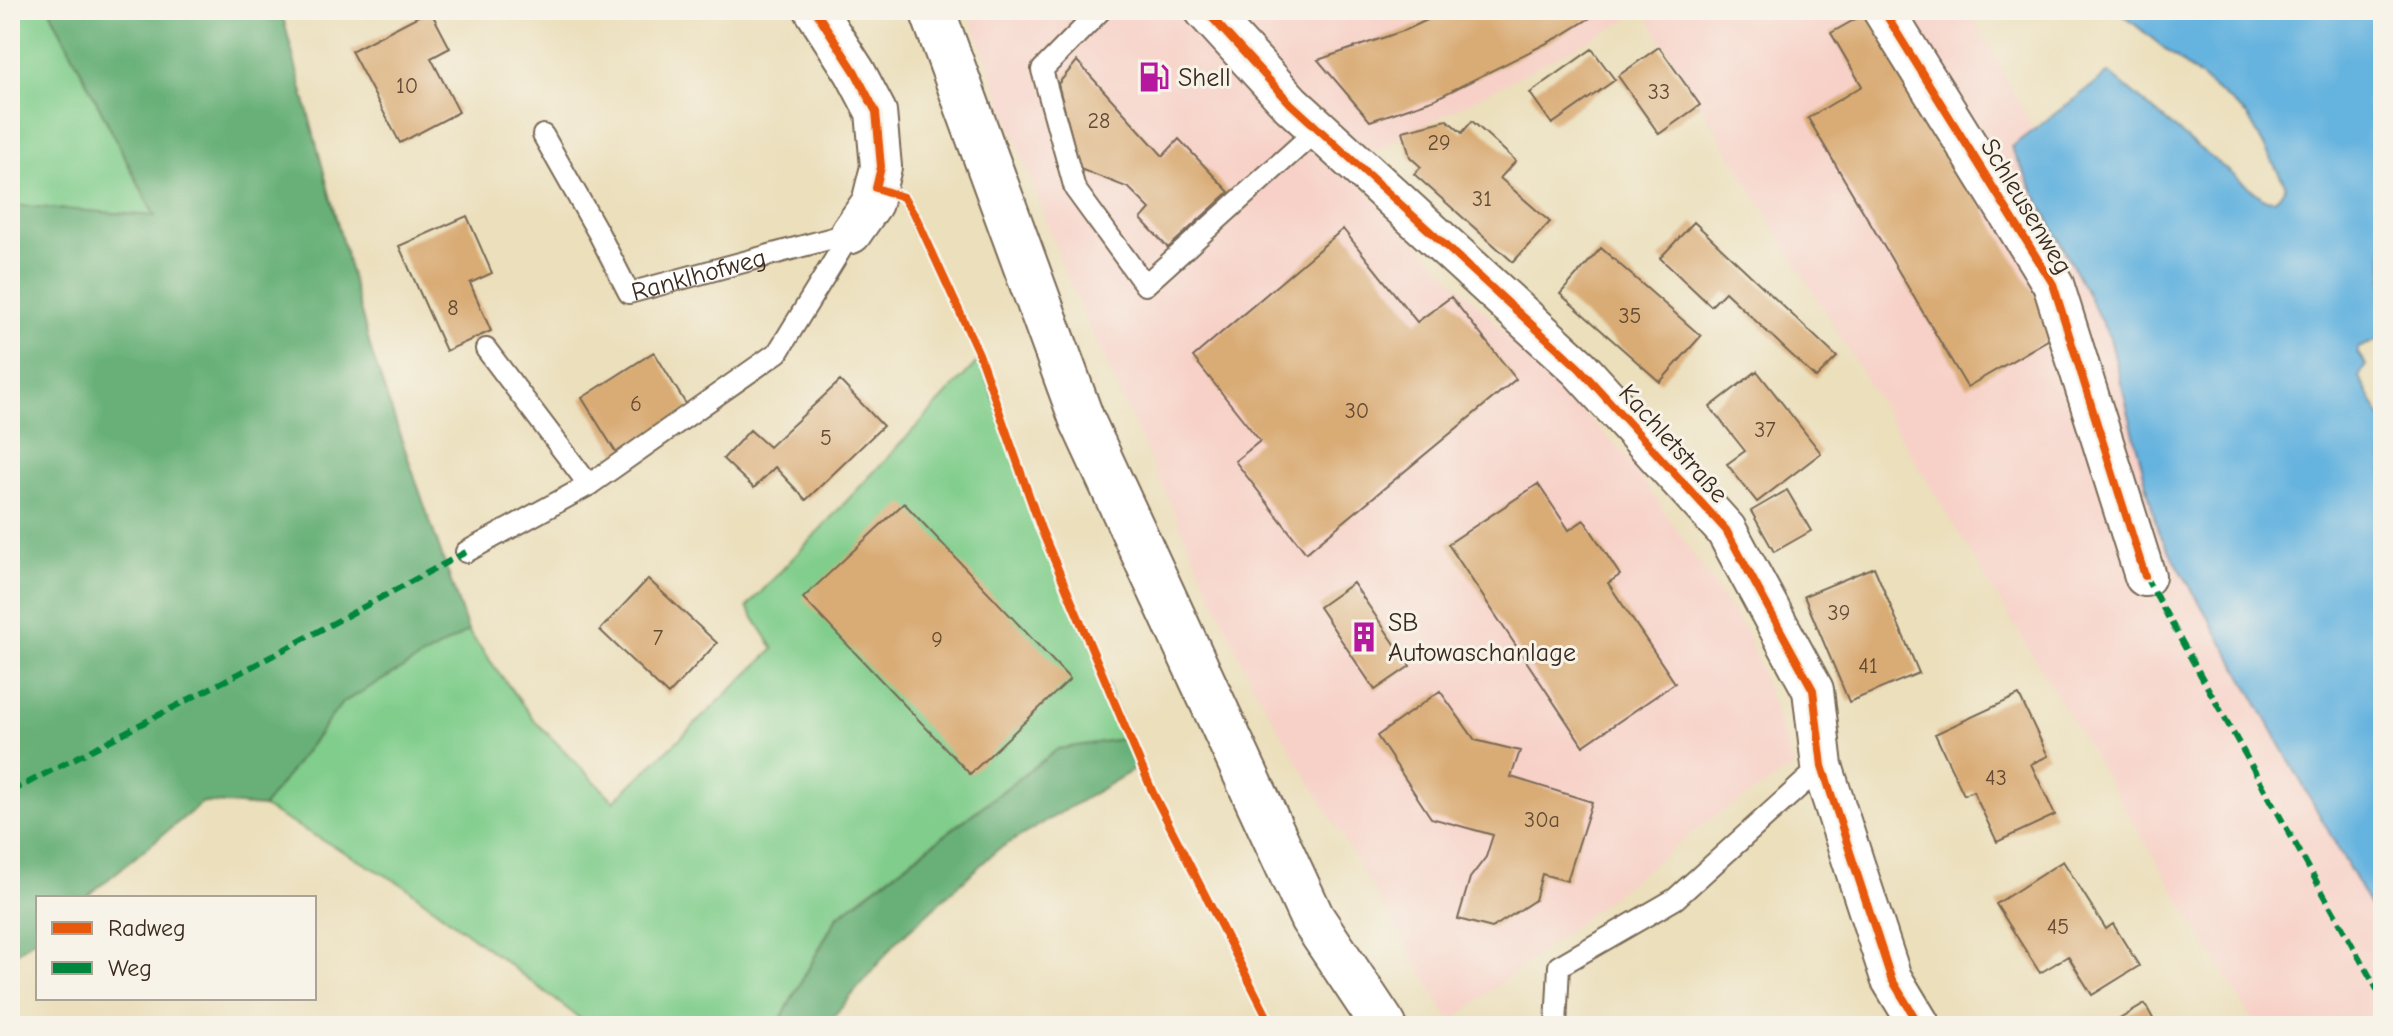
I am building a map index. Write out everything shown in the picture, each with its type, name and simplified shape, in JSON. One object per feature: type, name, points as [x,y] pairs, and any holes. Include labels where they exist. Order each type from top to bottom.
[{"type":"main road","points":[[932,10],[1082,420],[1312,918],[1384,1026]]},
{"type":"street","points":[[815,10],[855,72],[876,112],[881,167],[872,203],[851,233]]},
{"type":"street","name":"Kachletstraße","points":[[1205,10],[1291,104],[1579,368],[1726,530],[1813,690],[1822,766],[1891,978],[1920,1026]]},
{"type":"street","name":"Schleusenweg","points":[[1883,10],[2053,284],[2145,576]]},
{"type":"lane","points":[[1101,10],[1042,70],[1075,189],[1145,285],[1318,129]]},
{"type":"lane","name":"Ranklhofweg","points":[[543,135],[629,293],[851,233]]},
{"type":"lane","points":[[466,552],[589,485],[778,352],[851,233]]},
{"type":"lane","points":[[486,349],[589,485]]},
{"type":"lane","points":[[1556,1026],[1559,966],[1675,899],[1822,766]]},
{"type":"shaded area","points":[[968,10],[1970,10],[2111,277],[2383,878],[2383,1026],[2256,1026],[1644,11],[1379,149],[1348,172],[1627,457],[1747,633],[1794,767],[1705,823],[1451,1022],[1252,683],[1067,277]]},
{"type":"green space","points":[[10,10],[50,10],[155,217],[10,205]]},
{"type":"green space","points":[[50,10],[281,10],[372,354],[468,631],[342,703],[263,807],[203,802],[87,896],[36,896],[36,938],[10,958],[10,205],[155,216]]},
{"type":"green space","points":[[979,360],[1128,738],[1058,749],[837,916],[777,1026],[590,1026],[405,886],[263,807],[342,703],[468,631],[534,720],[614,801],[774,649],[747,607]]},
{"type":"green space","points":[[1128,738],[1140,766],[997,850],[897,941],[826,1026],[777,1026],[837,917],[1058,749]]},
{"type":"water","points":[[2117,10],[2383,10],[2383,348],[2378,340],[2358,348],[2357,352],[2366,365],[2359,377],[2383,422],[2383,929],[2158,531],[2110,338],[2011,147],[2109,73],[2264,199],[2274,200],[2279,196],[2286,186],[2247,115]]},
{"type":"building","points":[[430,10],[450,48],[431,58],[459,112],[400,143],[351,51]]},
{"type":"building","points":[[1448,10],[1603,10],[1559,37],[1435,99],[1370,121],[1318,60],[1406,30]]},
{"type":"building","points":[[1868,12],[2058,334],[1967,387],[1808,118],[1862,86],[1831,33]]},
{"type":"building","points":[[1659,47],[1700,105],[1659,134],[1618,76]]},
{"type":"building","points":[[1592,49],[1615,80],[1552,124],[1530,93]]},
{"type":"building","points":[[1077,61],[1163,156],[1179,139],[1229,192],[1168,248],[1141,219],[1150,209],[1129,188],[1080,169],[1058,84]]},
{"type":"building","points":[[1447,120],[1462,133],[1472,121],[1516,161],[1500,178],[1550,222],[1513,262],[1414,174],[1421,167],[1410,157],[1403,131]]},
{"type":"building","points":[[467,216],[492,273],[470,283],[491,331],[446,351],[399,246]]},
{"type":"building","points":[[1694,222],[1837,357],[1816,378],[1725,292],[1711,306],[1660,258]]},
{"type":"building","points":[[1343,229],[1417,322],[1451,297],[1516,379],[1306,553],[1235,461],[1260,441],[1193,357]]},
{"type":"building","points":[[1601,248],[1701,336],[1660,382],[1560,294]]},
{"type":"building","points":[[654,352],[689,409],[617,454],[582,398]]},
{"type":"building","points":[[1757,371],[1821,453],[1757,502],[1727,464],[1745,451],[1710,407]]},
{"type":"building","points":[[840,381],[883,426],[806,500],[775,467],[754,488],[723,459],[750,430],[769,447]]},
{"type":"building","points":[[1538,484],[1569,530],[1584,520],[1620,575],[1608,583],[1675,683],[1583,746],[1448,544]]},
{"type":"building","points":[[1787,490],[1811,531],[1774,552],[1751,511]]},
{"type":"building","points":[[904,503],[1070,679],[970,774],[803,598]]},
{"type":"building","points":[[1874,567],[1919,673],[1849,702],[1804,596]]},
{"type":"building","points":[[648,579],[717,643],[668,695],[600,630]]},
{"type":"building","name":"SB Autowaschanlage","points":[[1353,583],[1410,666],[1375,690],[1319,607]]},
{"type":"building","points":[[1440,691],[1475,740],[1520,751],[1511,777],[1592,802],[1567,881],[1542,874],[1535,900],[1492,928],[1458,919],[1470,878],[1486,857],[1493,835],[1431,818],[1377,736]]},
{"type":"building","points":[[2019,695],[2048,756],[2031,764],[2055,815],[1997,842],[1973,791],[1964,795],[1935,734]]},
{"type":"building","points":[[2063,861],[2106,929],[2113,924],[2139,966],[2092,995],[2068,956],[2040,973],[1996,904]]},
{"type":"building","points":[[2145,1004],[2157,1026],[2108,1026]]},
{"type":"marked path","points":[[10,792],[466,552]]},
{"type":"marked path","points":[[2145,576],[2383,1000]]},
{"type":"cycle path","points":[[815,10],[855,72],[876,112],[881,167],[876,188],[903,197],[917,219],[979,354],[1041,529],[1153,793],[1272,1026]]},
{"type":"cycle path","points":[[1205,10],[1291,104],[1579,368],[1726,530],[1813,690],[1822,766],[1891,978],[1920,1026]]},
{"type":"cycle path","points":[[1883,10],[2053,284],[2145,576]]},
{"type":"place","name":"Shell","points":[[1154,77]]},
{"type":"place","name":"SB Autowaschanlage","points":[[1364,637]]}]
